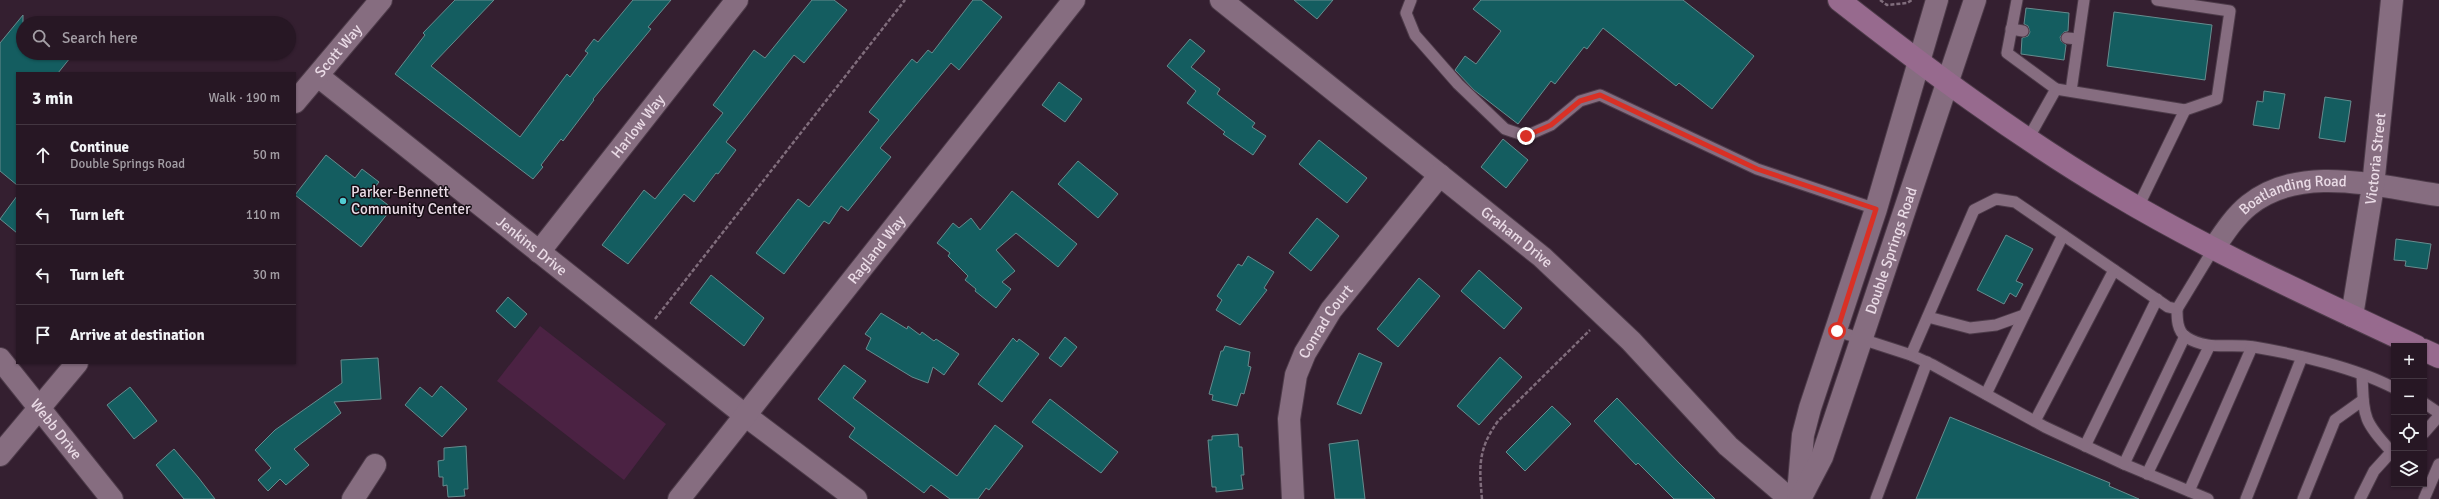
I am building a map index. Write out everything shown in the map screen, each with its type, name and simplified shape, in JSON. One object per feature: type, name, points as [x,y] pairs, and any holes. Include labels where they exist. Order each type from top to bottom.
[{"type":"main road","points":[[1839,0],[1919,62],[2028,139],[2138,208],[2214,248],[2410,343]]},
{"type":"main road","points":[[2427,351],[2439,357]]},
{"type":"street","name":"Scott Way","points":[[296,101],[381,0]]},
{"type":"street","name":"Harlow Way","points":[[539,252],[737,0]]},
{"type":"street","name":"Ragland Way","points":[[679,499],[1074,0]]},
{"type":"street","name":"Graham Drive","points":[[1221,0],[1542,258],[1605,316],[1728,446],[1790,499]]},
{"type":"street","name":"Double Springs Road","points":[[1799,499],[1803,435],[1876,209],[1937,0]]},
{"type":"street","name":"Double Springs Road","points":[[1799,499],[1822,457],[1975,0]]},
{"type":"street","name":"Victoria Street","points":[[2352,316],[2373,186],[2392,0]]},
{"type":"street","name":"Jenkins Drive","points":[[318,76],[746,416],[856,499]]},
{"type":"street","name":"Conrad Court","points":[[1293,499],[1289,419],[1296,375],[1305,353],[1331,310],[1440,175]]},
{"type":"street","name":"Boatlanding Road","points":[[2214,248],[2245,209],[2274,190],[2292,184],[2314,181],[2373,186],[2439,195]]},
{"type":"street","name":"Webb Drive","points":[[0,359],[112,499]]},
{"type":"street","points":[[0,454],[76,364]]},
{"type":"street","points":[[354,499],[374,465]]},
{"type":"lane","points":[[1411,0],[1406,13],[1415,34],[1458,84],[1505,129],[1526,136],[1551,125],[1580,101],[1600,95],[1757,169],[1876,209]]},
{"type":"lane","points":[[2017,0],[2007,53],[2056,89],[2185,110],[2217,99],[2230,11],[2157,0]]},
{"type":"lane","points":[[2071,91],[2084,0]]},
{"type":"lane","points":[[2011,29],[2023,31]]},
{"type":"lane","points":[[2067,38],[2078,39]]},
{"type":"lane","points":[[2028,139],[2056,89]]},
{"type":"lane","points":[[2138,208],[2185,110]]},
{"type":"lane","points":[[1911,355],[1974,210],[1996,199],[2015,202],[2157,300],[2168,307],[2176,309]]},
{"type":"lane","points":[[1986,394],[2063,235]]},
{"type":"lane","points":[[2214,248],[2176,309],[2178,326],[2185,336],[2209,347],[2252,347],[2302,357],[2362,375],[2391,387]]},
{"type":"lane","points":[[2035,421],[2114,270]]},
{"type":"lane","points":[[2085,446],[2157,300]]},
{"type":"lane","points":[[1928,317],[1970,328],[1996,325],[2024,315]]},
{"type":"lane","points":[[1837,331],[1911,355],[1927,362],[2035,421],[2085,446],[2208,499]]},
{"type":"lane","points":[[2124,464],[2185,336]]},
{"type":"lane","points":[[2147,474],[2209,347]]},
{"type":"lane","points":[[2189,491],[2252,347]]},
{"type":"lane","points":[[2246,499],[2302,357]]},
{"type":"lane","points":[[1876,499],[1927,362]]},
{"type":"lane","points":[[2362,375],[2364,413],[2372,431],[2391,449]]},
{"type":"lane","points":[[2303,499],[2335,420],[2363,400]]},
{"type":"lane","points":[[2427,405],[2439,415],[2427,429]]},
{"type":"lane","points":[[2360,499],[2374,471],[2391,451]]},
{"type":"lane","points":[[2424,499],[2439,464]]},
{"type":"path","points":[[643,334],[905,0]]},
{"type":"path","points":[[1880,0],[1887,5],[1907,3],[1912,0]]},
{"type":"path","points":[[1482,499],[1480,460],[1487,436],[1498,421],[1605,316]]},
{"type":"shaded area","points":[[540,326],[666,424],[624,480],[497,381]]},
{"type":"building","points":[[455,0],[494,0],[431,66],[520,137],[567,74],[570,77],[588,53],[585,51],[594,39],[598,42],[633,0],[671,0],[648,27],[651,29],[593,99],[594,100],[563,141],[561,139],[541,165],[543,167],[533,179],[395,74],[425,35],[423,33]]},
{"type":"building","points":[[812,0],[834,0],[847,10],[804,63],[794,55],[726,142],[736,150],[694,202],[684,194],[628,264],[602,245],[644,190],[655,199],[723,113],[713,105],[754,50],[765,58]]},
{"type":"building","points":[[973,0],[981,0],[1002,17],[959,70],[951,63],[880,148],[891,157],[848,211],[841,206],[829,224],[824,221],[784,274],[756,253],[798,199],[809,207],[879,120],[869,112],[912,59],[917,63],[928,50],[932,53]]},
{"type":"building","points":[[1294,0],[1333,0],[1317,19]]},
{"type":"building","points":[[1481,0],[1683,0],[1754,56],[1712,109],[1679,83],[1676,86],[1603,28],[1587,49],[1584,47],[1555,84],[1551,81],[1518,124],[1474,90],[1455,70],[1465,56],[1476,64],[1501,31],[1473,9]]},
{"type":"building","points":[[2026,8],[2069,13],[2068,31],[2064,32],[2060,37],[2061,41],[2066,45],[2064,60],[2021,54],[2022,38],[2028,36],[2030,32],[2028,26],[2024,24]]},
{"type":"building","points":[[2114,12],[2212,25],[2205,80],[2107,66]]},
{"type":"building","points":[[16,24],[16,60],[68,60],[59,72],[16,72],[16,184],[0,171],[0,43]]},
{"type":"building","points":[[1190,39],[1205,51],[1191,67],[1220,89],[1217,94],[1255,123],[1252,127],[1266,136],[1253,155],[1223,134],[1225,132],[1187,103],[1196,91],[1167,66]]},
{"type":"building","points":[[1059,82],[1082,99],[1065,122],[1042,105]]},
{"type":"building","points":[[2264,91],[2285,94],[2279,129],[2253,125],[2257,101],[2263,102]]},
{"type":"building","points":[[2325,97],[2351,101],[2345,142],[2319,138]]},
{"type":"building","points":[[1503,139],[1528,160],[1506,188],[1481,167]]},
{"type":"building","points":[[1319,140],[1367,178],[1347,203],[1299,164]]},
{"type":"building","name":"Parker-Bennett Community Center","points":[[326,155],[355,178],[362,169],[379,182],[371,192],[392,208],[361,247],[296,196],[296,194]]},
{"type":"building","points":[[1078,161],[1118,194],[1098,218],[1058,184]]},
{"type":"building","points":[[1012,191],[1077,244],[1058,267],[1016,233],[996,250],[1015,271],[1002,282],[1011,289],[996,308],[975,291],[976,289],[965,280],[968,276],[948,256],[950,253],[937,243],[953,223],[959,228],[971,218],[980,230]]},
{"type":"building","points":[[16,197],[16,232],[0,219]]},
{"type":"building","points":[[1317,218],[1339,236],[1311,271],[1289,253]]},
{"type":"building","points":[[2006,235],[2033,249],[2016,281],[2023,284],[2016,297],[2010,293],[2004,304],[1977,290]]},
{"type":"building","points":[[2396,239],[2431,244],[2427,269],[2405,266],[2406,261],[2394,260]]},
{"type":"building","points":[[1248,256],[1274,272],[1264,288],[1267,290],[1240,325],[1216,310],[1222,300],[1217,296],[1238,264],[1242,266]]},
{"type":"building","points":[[1479,270],[1522,308],[1504,329],[1461,291]]},
{"type":"building","points":[[711,275],[764,318],[744,346],[690,303]]},
{"type":"building","points":[[1419,278],[1440,296],[1398,347],[1377,329]]},
{"type":"building","points":[[508,297],[527,314],[515,328],[496,311]]},
{"type":"building","points":[[881,313],[907,329],[908,326],[920,335],[922,332],[934,341],[936,339],[959,354],[944,375],[933,367],[928,383],[912,377],[866,349],[871,338],[865,334]]},
{"type":"building","points":[[1065,337],[1077,347],[1061,367],[1049,358]]},
{"type":"building","points":[[1013,338],[1017,342],[1019,339],[1039,354],[1002,402],[978,384]]},
{"type":"building","points":[[1225,346],[1250,352],[1248,366],[1251,367],[1244,394],[1241,393],[1237,406],[1212,400],[1213,395],[1209,394],[1221,351],[1223,351]]},
{"type":"building","points":[[1359,353],[1382,363],[1361,414],[1337,404]]},
{"type":"building","points":[[1500,357],[1522,377],[1479,425],[1457,406]]},
{"type":"building","points":[[378,358],[381,399],[334,402],[341,413],[294,449],[309,465],[286,485],[280,479],[268,491],[258,480],[271,468],[255,450],[275,430],[342,383],[341,360]]},
{"type":"building","points":[[844,365],[866,381],[853,398],[957,476],[995,425],[1023,446],[989,490],[986,488],[978,499],[950,499],[931,485],[924,493],[849,437],[855,428],[818,399]]},
{"type":"building","points":[[441,386],[467,409],[442,437],[405,405],[420,387],[432,397]]},
{"type":"building","points":[[130,387],[157,421],[134,439],[107,405]]},
{"type":"building","points":[[1617,398],[1715,499],[1674,499],[1638,463],[1636,465],[1594,421]]},
{"type":"building","points":[[1050,399],[1118,452],[1101,473],[1032,422]]},
{"type":"building","points":[[1552,406],[1571,424],[1525,471],[1506,452]]},
{"type":"building","points":[[1950,417],[2110,483],[2109,486],[2139,499],[1916,499]]},
{"type":"building","points":[[1238,434],[1239,447],[1242,447],[1244,475],[1241,475],[1243,489],[1216,492],[1216,487],[1212,487],[1208,440],[1212,440],[1212,436]]},
{"type":"building","points":[[1358,440],[1365,499],[1335,499],[1329,444]]},
{"type":"building","points":[[466,446],[468,489],[464,489],[465,496],[448,497],[447,485],[443,486],[443,477],[439,477],[438,461],[444,460],[444,448]]},
{"type":"building","points":[[174,449],[215,499],[184,499],[156,465]]},
{"type":"place","name":"Parker-Bennett Community Center","points":[[343,201]]},
{"type":"route","points":[[1526,136],[1551,125],[1580,101],[1600,95],[1757,169],[1876,209],[1837,331]]}]
